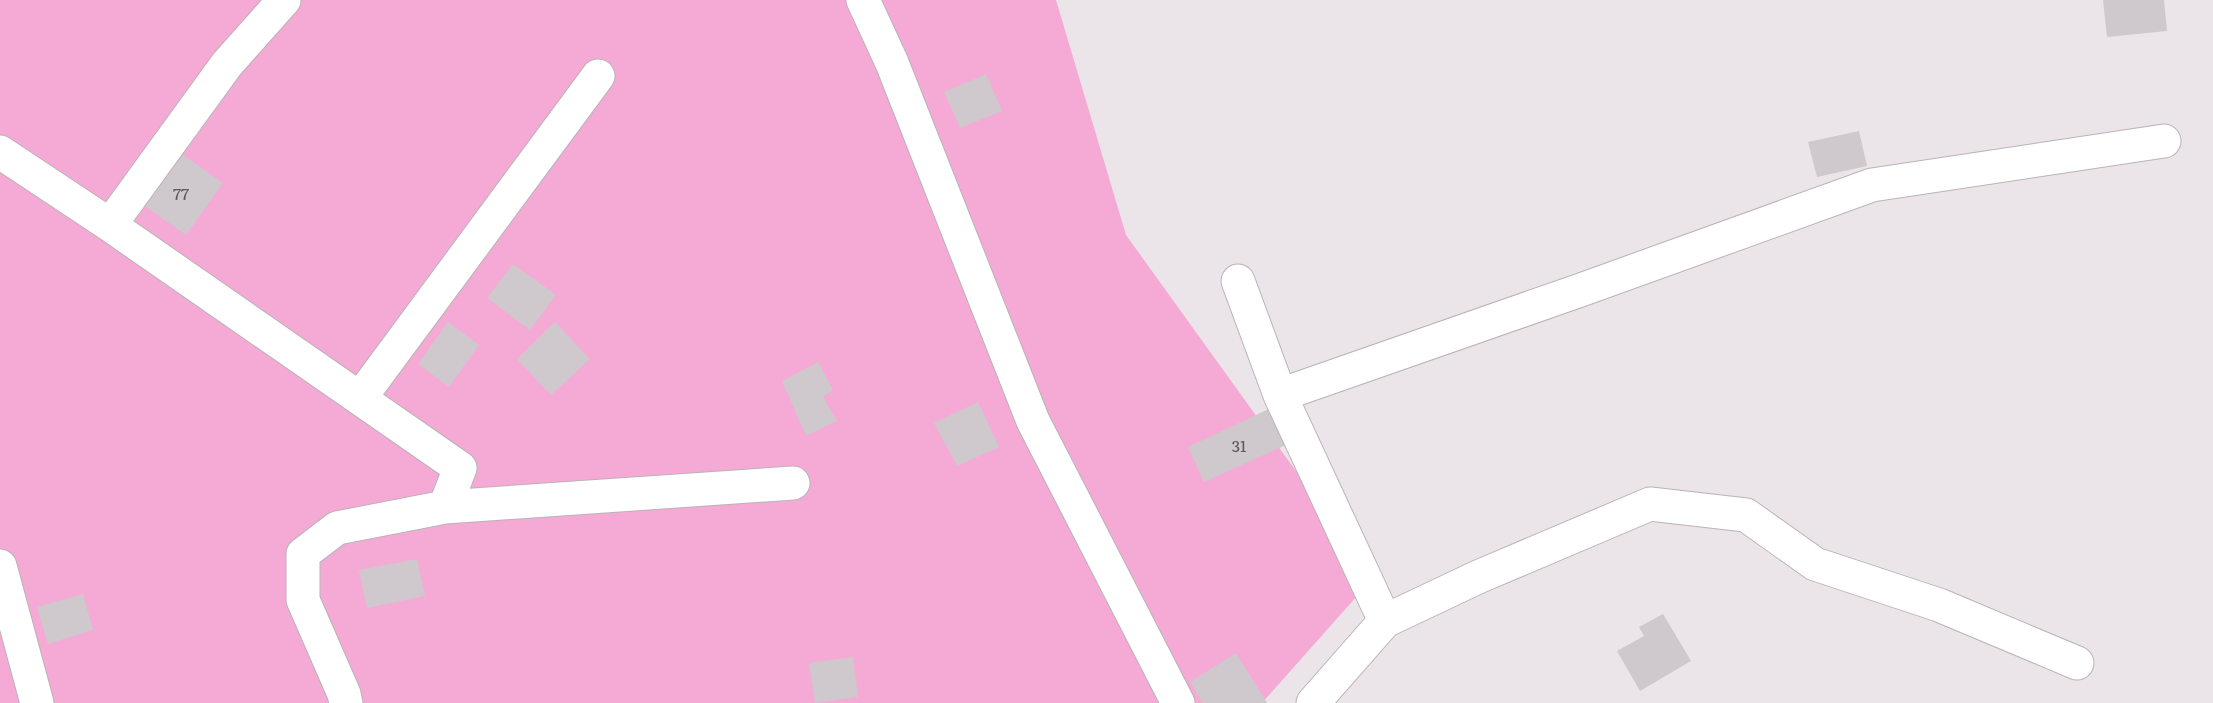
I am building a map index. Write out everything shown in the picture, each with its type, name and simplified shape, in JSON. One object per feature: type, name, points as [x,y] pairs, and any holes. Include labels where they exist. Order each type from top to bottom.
[{"type":"street","points":[[110,225],[227,64],[285,0]]},
{"type":"street","points":[[863,0],[892,63],[1033,421],[1178,703]]},
{"type":"street","points":[[360,398],[598,76]]},
{"type":"street","points":[[1280,395],[1872,185],[2164,141]]},
{"type":"street","points":[[0,152],[110,225],[460,468],[445,507]]},
{"type":"street","points":[[1238,281],[1280,395],[1385,621]]},
{"type":"street","points":[[346,703],[303,600],[303,554],[338,528],[445,507],[793,483]]},
{"type":"street","points":[[1313,703],[1385,621],[1478,577],[1650,504],[1746,515],[1815,564],[1939,605],[2077,663]]},
{"type":"street","points":[[0,566],[37,703]]},
{"type":"shaded area","points":[[0,0],[1056,0],[1126,235],[1373,578],[1262,703],[0,703]]},
{"type":"building","points":[[2103,0],[2164,0],[2167,31],[2107,37]]},
{"type":"building","points":[[986,74],[1002,111],[960,128],[944,92]]},
{"type":"building","points":[[1859,131],[1867,166],[1817,177],[1808,142]]},
{"type":"building","points":[[176,150],[223,183],[186,235],[139,202]]},
{"type":"building","points":[[513,264],[556,295],[530,330],[487,298]]},
{"type":"building","points":[[448,322],[479,345],[449,387],[418,364]]},
{"type":"building","points":[[555,322],[590,359],[551,395],[517,359]]},
{"type":"building","points":[[818,362],[833,390],[823,397],[837,421],[806,436],[782,381]]},
{"type":"building","points":[[978,402],[999,447],[957,466],[934,423]]},
{"type":"building","points":[[1273,407],[1290,443],[1204,482],[1188,447]]},
{"type":"building","points":[[417,559],[425,596],[367,608],[359,570]]},
{"type":"building","points":[[83,594],[93,630],[48,644],[37,607]]},
{"type":"building","points":[[1663,614],[1691,661],[1640,691],[1617,651],[1644,636],[1639,627]]},
{"type":"building","points":[[1236,653],[1267,703],[1203,703],[1190,682]]},
{"type":"building","points":[[853,657],[858,697],[815,703],[809,663]]}]
